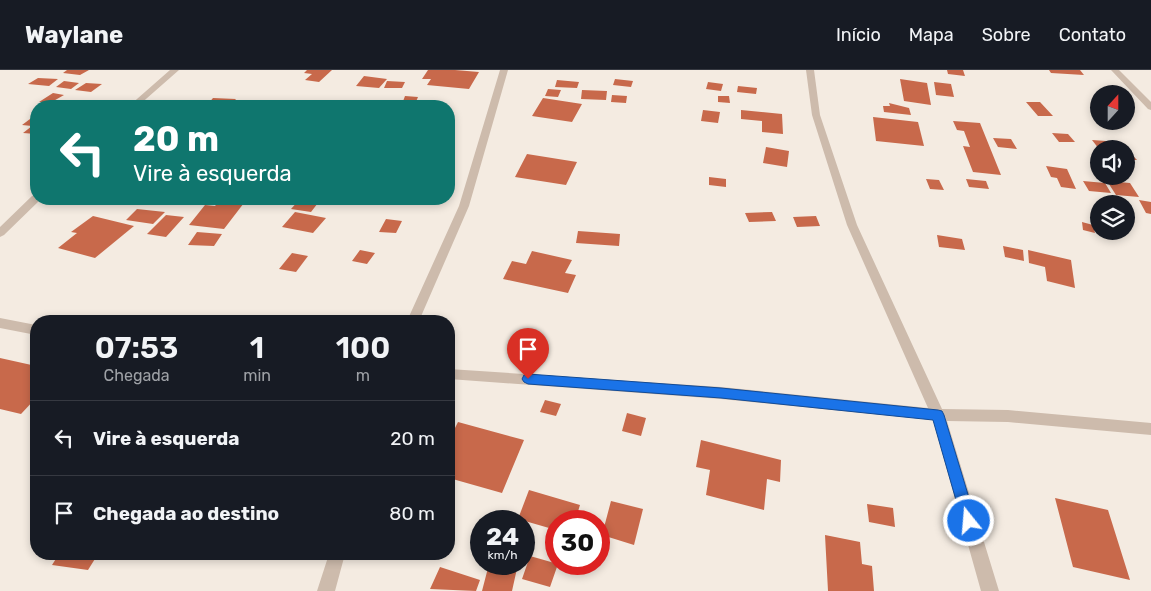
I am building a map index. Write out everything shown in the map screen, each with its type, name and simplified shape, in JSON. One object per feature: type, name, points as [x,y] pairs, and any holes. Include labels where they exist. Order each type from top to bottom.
[{"type":"street","points":[[140,100],[175,70]]},
{"type":"street","points":[[416,315],[464,206],[504,70]]},
{"type":"street","points":[[810,70],[816,114],[852,225],[938,415],[990,591]]},
{"type":"street","points":[[1115,70],[1151,107]]},
{"type":"street","points":[[0,233],[30,204]]},
{"type":"street","points":[[0,323],[30,329]]},
{"type":"street","points":[[455,374],[721,393],[938,415],[1008,416],[1151,430]]},
{"type":"street","points":[[326,591],[335,560]]},
{"type":"building","points":[[67,70],[89,70],[80,75],[63,73]]},
{"type":"building","points":[[307,70],[332,70],[319,82],[305,80],[312,74],[304,73]]},
{"type":"building","points":[[428,70],[479,72],[469,89],[427,85],[431,79],[422,79]]},
{"type":"building","points":[[947,70],[963,70],[965,76],[948,74]]},
{"type":"building","points":[[1049,70],[1080,70],[1084,75],[1051,73]]},
{"type":"building","points":[[364,76],[387,79],[379,88],[356,86]]},
{"type":"building","points":[[38,78],[58,79],[49,86],[28,84]]},
{"type":"building","points":[[615,79],[633,81],[631,87],[613,85]]},
{"type":"building","points":[[900,79],[927,83],[931,105],[904,101]]},
{"type":"building","points":[[557,80],[579,82],[577,88],[555,87]]},
{"type":"building","points":[[64,81],[79,83],[71,89],[56,87]]},
{"type":"building","points":[[387,81],[405,82],[402,88],[384,88]]},
{"type":"building","points":[[708,82],[723,84],[721,91],[706,89]]},
{"type":"building","points":[[934,82],[951,84],[954,97],[936,95]]},
{"type":"building","points":[[86,83],[102,84],[91,92],[75,90]]},
{"type":"building","points":[[738,86],[757,88],[756,94],[737,92]]},
{"type":"building","points":[[548,89],[561,90],[558,97],[545,96]]},
{"type":"building","points":[[582,90],[607,91],[606,100],[581,99]]},
{"type":"building","points":[[53,93],[64,95],[55,100],[42,100]]},
{"type":"building","points":[[612,95],[627,96],[626,103],[611,102]]},
{"type":"building","points":[[405,96],[418,97],[417,100],[404,100]]},
{"type":"building","points":[[718,96],[729,96],[730,103],[718,102]]},
{"type":"building","points":[[213,98],[236,99],[235,100],[211,100]]},
{"type":"building","points":[[543,98],[582,104],[572,122],[532,116]]},
{"type":"building","points":[[1026,102],[1040,102],[1053,116],[1038,116]]},
{"type":"building","points":[[889,103],[909,108],[911,115],[884,112],[883,106],[890,106]]},
{"type":"building","points":[[703,110],[720,112],[718,123],[701,121]]},
{"type":"building","points":[[741,110],[782,114],[783,134],[762,132],[762,121],[741,119]]},
{"type":"building","points":[[873,117],[918,122],[924,146],[876,141]]},
{"type":"building","points":[[30,119],[30,126],[22,125]]},
{"type":"building","points":[[953,121],[980,123],[1001,175],[973,172],[963,146],[970,147],[964,131],[957,130]]},
{"type":"building","points":[[30,128],[30,134],[23,133]]},
{"type":"building","points":[[1052,133],[1068,134],[1075,142],[1059,142]]},
{"type":"building","points":[[993,138],[1011,139],[1017,149],[998,147]]},
{"type":"building","points":[[766,147],[789,151],[787,167],[763,163]]},
{"type":"building","points":[[527,154],[577,162],[566,185],[515,177]]},
{"type":"building","points":[[1046,166],[1067,169],[1076,189],[1061,187],[1057,178],[1051,177]]},
{"type":"building","points":[[709,177],[726,179],[726,187],[709,185]]},
{"type":"building","points":[[926,179],[939,180],[944,190],[930,189]]},
{"type":"building","points":[[966,179],[986,181],[989,189],[969,187]]},
{"type":"building","points":[[1083,181],[1090,182],[1090,185],[1106,185],[1111,193],[1089,191]]},
{"type":"building","points":[[1110,185],[1131,185],[1139,197],[1135,195],[1116,195]]},
{"type":"building","points":[[1139,200],[1151,202],[1151,214],[1146,213]]},
{"type":"building","points":[[205,205],[242,205],[224,229],[189,225]]},
{"type":"building","points":[[295,205],[316,205],[311,212],[291,209]]},
{"type":"building","points":[[137,209],[165,212],[153,224],[126,220]]},
{"type":"building","points":[[295,212],[326,218],[313,233],[282,227]]},
{"type":"building","points":[[772,212],[776,221],[749,222],[745,213]]},
{"type":"building","points":[[166,215],[184,217],[166,237],[147,234]]},
{"type":"building","points":[[93,216],[134,226],[95,258],[58,248],[77,233],[71,232]]},
{"type":"building","points":[[816,216],[820,226],[797,227],[793,217]]},
{"type":"building","points":[[386,219],[402,221],[396,233],[379,232]]},
{"type":"building","points":[[1082,222],[1090,224],[1090,232],[1083,230]]},
{"type":"building","points":[[578,231],[620,234],[619,246],[576,243]]},
{"type":"building","points":[[197,232],[222,234],[214,246],[188,245]]},
{"type":"building","points":[[937,235],[962,239],[965,250],[939,247]]},
{"type":"building","points":[[1003,246],[1023,250],[1024,261],[1005,257]]},
{"type":"building","points":[[360,250],[375,253],[367,264],[352,261]]},
{"type":"building","points":[[1028,250],[1071,260],[1075,288],[1047,281],[1045,267],[1029,263]]},
{"type":"building","points":[[532,251],[572,260],[565,273],[576,275],[568,293],[503,279],[512,261],[526,264]]},
{"type":"building","points":[[292,253],[308,256],[296,272],[279,269]]},
{"type":"building","points":[[0,358],[30,365],[30,404],[21,414],[0,409]]},
{"type":"building","points":[[545,400],[561,404],[556,416],[540,412]]},
{"type":"building","points":[[627,413],[646,418],[641,436],[622,431]]},
{"type":"building","points":[[458,422],[524,440],[502,493],[455,480],[455,428]]},
{"type":"building","points":[[701,440],[781,460],[780,482],[767,479],[764,510],[706,495],[710,470],[696,467]]},
{"type":"building","points":[[529,490],[580,505],[578,510],[545,510],[545,527],[535,524],[535,510],[521,510]]},
{"type":"building","points":[[1055,498],[1108,510],[1130,580],[1073,567]]},
{"type":"building","points":[[611,501],[643,509],[634,545],[610,538],[609,510]]},
{"type":"building","points":[[867,504],[893,508],[895,527],[869,522]]},
{"type":"building","points":[[825,535],[860,542],[862,564],[872,566],[874,591],[828,591]]},
{"type":"building","points":[[535,557],[545,560],[545,575],[554,575],[550,587],[522,579],[523,575],[535,575]]},
{"type":"building","points":[[55,560],[94,560],[88,570],[52,565]]},
{"type":"building","points":[[440,567],[480,580],[476,591],[430,589]]},
{"type":"building","points":[[486,575],[516,575],[512,591],[482,591]]},
{"type":"route","points":[[528,379],[721,393],[938,415],[969,521]]}]
